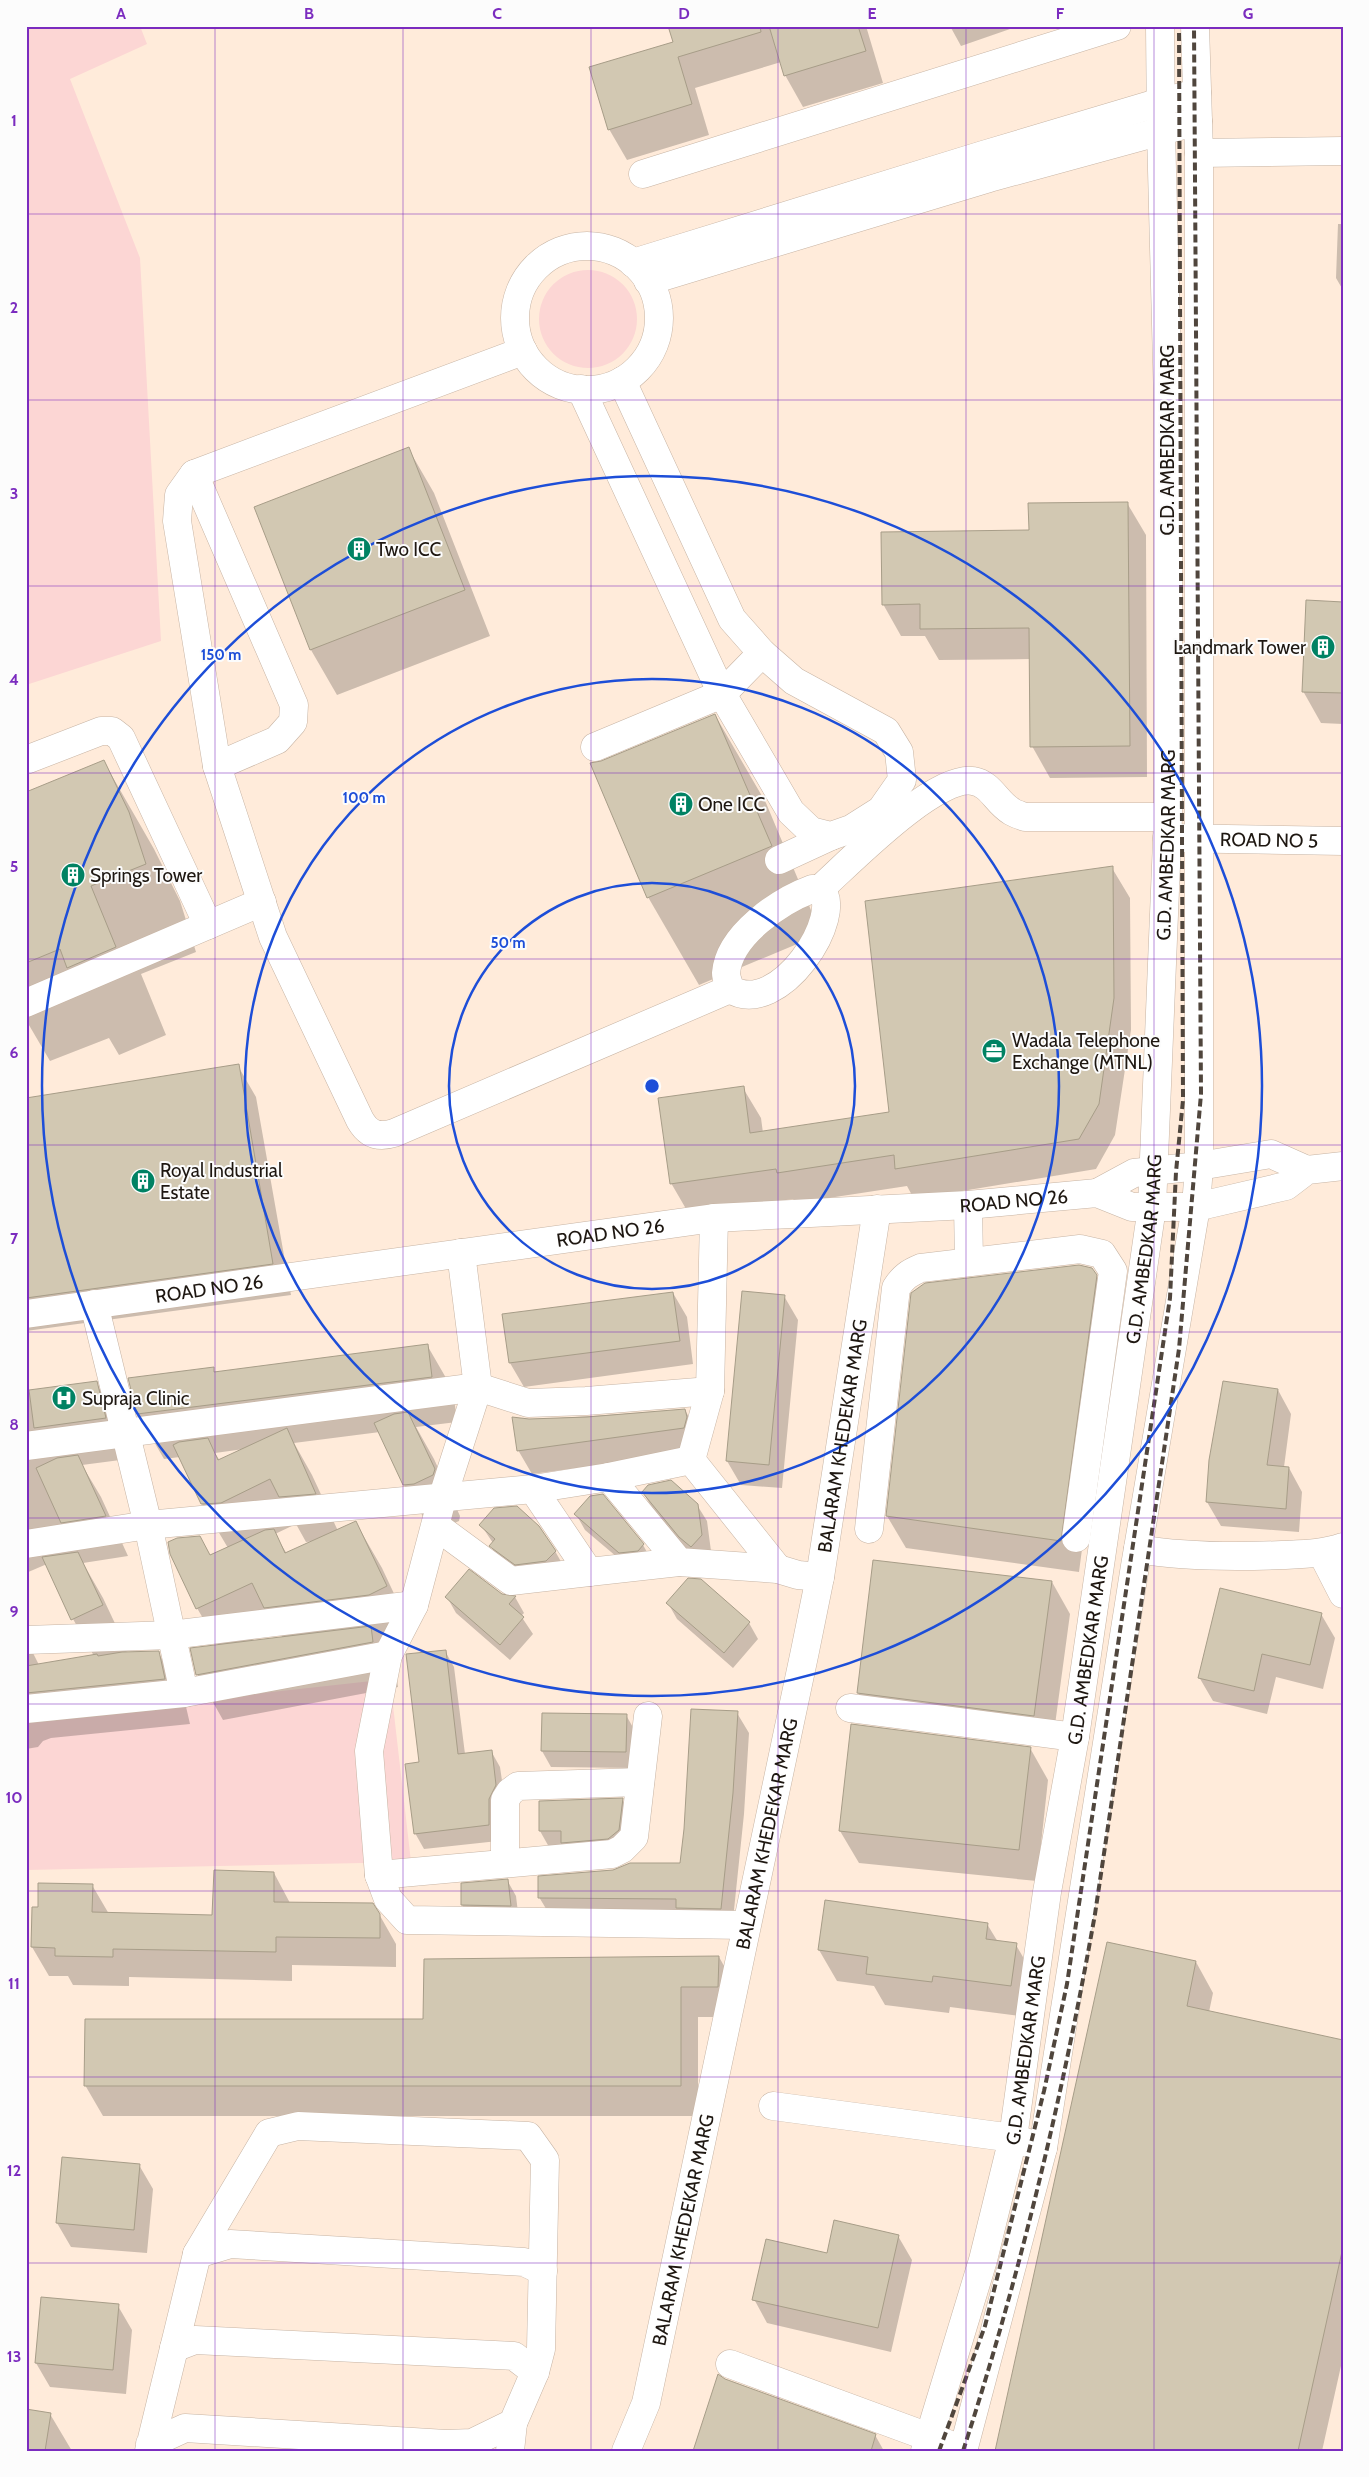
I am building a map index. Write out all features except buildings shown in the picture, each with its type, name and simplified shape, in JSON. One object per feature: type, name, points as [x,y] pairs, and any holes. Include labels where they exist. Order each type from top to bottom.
[{"type":"street","name":"G.D. AMBEDKAR MARG","points":[[927,2444],[983,2260],[1013,2138],[1040,1944],[1075,1737],[1152,1207],[1167,827],[1168,401],[1160,102],[1160,26]]},
{"type":"street","name":"G.D. AMBEDKAR MARG","points":[[963,2450],[1043,2148],[1136,1558],[1196,1207],[1198,1166],[1199,153],[1195,26]]},
{"type":"street","points":[[643,174],[1101,29]]},
{"type":"street","points":[[641,272],[1160,102],[1197,93]]},
{"type":"street","points":[[641,272],[1198,121]]},
{"type":"street","points":[[1199,153],[1343,151]]},
{"type":"street","points":[[588,246],[610,249],[641,272],[657,299],[659,324],[653,348],[638,369],[622,381],[594,390],[569,388],[546,378],[528,361],[522,351],[517,341],[514,318],[518,296],[528,275],[545,259],[565,249],[588,246]]},
{"type":"street","points":[[522,351],[194,474],[179,495],[177,521],[217,766],[273,937],[360,1120],[365,1129],[375,1135],[384,1136],[394,1133],[730,989]]},
{"type":"street","points":[[622,381],[732,619],[762,653],[794,681],[886,731],[899,752],[902,780],[881,810],[851,830],[821,834],[776,855]]},
{"type":"street","points":[[581,389],[722,694],[791,812],[821,834]]},
{"type":"street","points":[[1168,401],[1198,399]]},
{"type":"street","points":[[194,474],[294,704],[293,722],[277,740],[217,766]]},
{"type":"street","points":[[669,578],[706,562]]},
{"type":"street","points":[[596,747],[722,694],[762,653]]},
{"type":"street","points":[[26,760],[101,731],[112,731],[121,738],[208,925]]},
{"type":"street","name":"ROAD NO 5","points":[[820,889],[916,803],[939,789],[971,780],[984,785],[1010,811],[1025,817],[1167,827],[1197,840],[1343,841]]},
{"type":"street","points":[[812,889],[820,889],[825,894],[827,903],[819,936],[805,959],[785,981],[755,995],[740,995],[730,989],[726,975],[729,962],[737,946],[758,919],[798,894],[812,889]]},
{"type":"street","points":[[26,1003],[262,902]]},
{"type":"street","points":[[1097,1193],[1134,1173],[1154,1169],[1198,1166],[1270,1154],[1307,1170],[1343,1166]]},
{"type":"street","name":"ROAD NO 26","points":[[26,1314],[714,1218],[968,1205],[1097,1193],[1132,1207],[1196,1207],[1286,1186],[1307,1170]]},
{"type":"street","points":[[968,1205],[968,1262]]},
{"type":"street","name":"BALARAM KHEDEKAR MARG","points":[[626,2451],[646,2403],[820,1577],[877,1209]]},
{"type":"street","points":[[691,1460],[710,1390],[714,1218]]},
{"type":"street","points":[[869,1529],[896,1288],[909,1273],[921,1268],[1080,1249],[1093,1250],[1102,1254],[1108,1260],[1113,1271],[1076,1538]]},
{"type":"street","points":[[460,1253],[478,1387],[442,1499],[414,1605],[388,1655],[369,1751],[379,1875],[388,1899],[407,1920],[746,1925]]},
{"type":"street","points":[[94,1304],[124,1434],[148,1525],[184,1693]]},
{"type":"street","points":[[26,1446],[478,1387],[528,1403],[586,1401],[710,1390]]},
{"type":"street","points":[[843,1423],[881,1425]]},
{"type":"street","points":[[26,1544],[148,1525],[533,1489],[609,1477],[691,1460]]},
{"type":"street","points":[[691,1460],[778,1569]]},
{"type":"street","points":[[1086,1464],[1115,1468]]},
{"type":"street","points":[[609,1477],[679,1562]]},
{"type":"street","points":[[533,1489],[590,1572]]},
{"type":"street","points":[[436,1526],[511,1581],[679,1562],[778,1569],[798,1575],[820,1577]]},
{"type":"street","points":[[1101,1560],[1188,1555],[1256,1556],[1332,1550],[1343,1594]]},
{"type":"street","points":[[26,1640],[171,1635],[414,1605]]},
{"type":"street","points":[[26,1709],[184,1693],[388,1655]]},
{"type":"street","points":[[850,1708],[1075,1737]]},
{"type":"street","points":[[379,1875],[612,1854],[634,1837],[648,1716]]},
{"type":"street","points":[[505,1863],[505,1800],[510,1792],[518,1786],[640,1782]]},
{"type":"street","points":[[1040,1944],[1074,1947]]},
{"type":"street","points":[[772,2106],[1013,2138],[1043,2148]]},
{"type":"street","points":[[150,2447],[197,2254],[269,2133],[298,2126],[528,2136],[545,2160],[541,2349],[535,2372],[513,2424],[510,2451]]},
{"type":"street","points":[[197,2254],[230,2244],[524,2262],[543,2271]]},
{"type":"street","points":[[174,2348],[195,2340],[514,2356],[535,2372]]},
{"type":"street","points":[[730,2364],[927,2444],[963,2450]]},
{"type":"street","points":[[150,2447],[185,2428],[446,2444],[472,2443],[513,2424]]},
{"type":"shaded area","points":[[26,26],[140,26],[147,44],[70,79],[140,258],[161,641],[26,685]]},
{"type":"shaded area","points":[[588,270],[607,274],[623,284],[633,300],[637,319],[633,338],[623,354],[607,364],[588,368],[569,364],[553,354],[543,338],[539,319],[543,300],[553,284],[569,274]]},
{"type":"shaded area","points":[[390,1679],[411,1862],[26,1870],[26,1719]]},
{"type":"railway","points":[[939,2451],[985,2326],[1044,2091],[1067,1984],[1170,1298],[1176,1172],[1183,1100],[1179,26]]},
{"type":"railway","points":[[963,2451],[984,2385],[1021,2252],[1069,2050],[1095,1914],[1179,1349],[1201,1094],[1194,26]]},
{"type":"place","name":"Two ICC","points":[[359,549]]},
{"type":"place","name":"Landmark Tower","points":[[1323,647]]},
{"type":"place","name":"One ICC","points":[[681,804]]},
{"type":"place","name":"Springs Tower","points":[[73,875]]},
{"type":"place","name":"Wadala Telephone Exchange (MTNL)","points":[[994,1051]]},
{"type":"place","name":"Royal Industrial Estate","points":[[143,1181]]},
{"type":"place","name":"Supraja Clinic","points":[[64,1398]]}]
